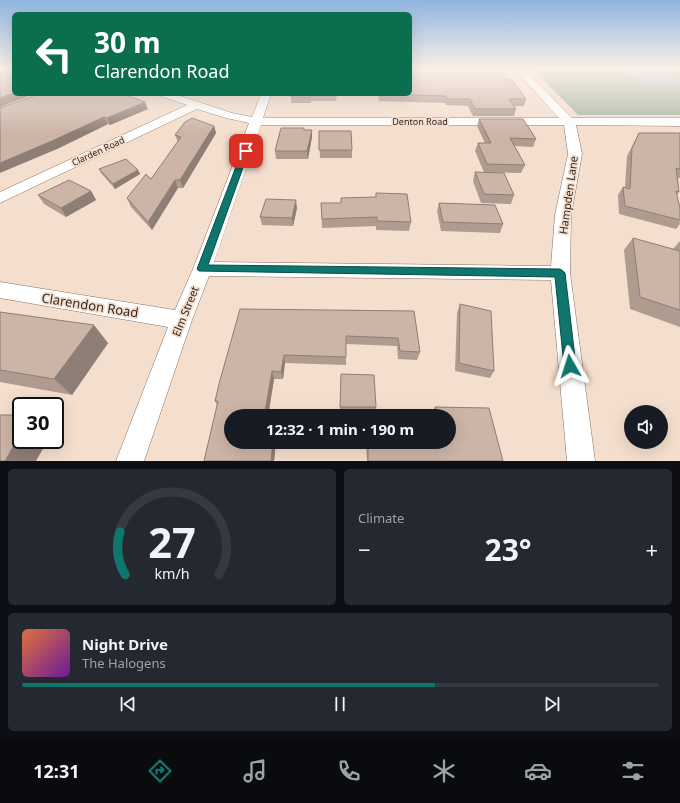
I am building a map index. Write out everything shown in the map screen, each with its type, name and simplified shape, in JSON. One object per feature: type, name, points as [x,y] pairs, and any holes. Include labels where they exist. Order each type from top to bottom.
[{"type":"street","points":[[539,91],[569,122]]},
{"type":"street","name":"Denton Road","points":[[170,96],[230,116],[256,121],[680,122]]},
{"type":"street","name":"Elm Street","points":[[130,461],[265,96]]},
{"type":"street","name":"Clarden Road","points":[[0,198],[196,105]]},
{"type":"street","name":"Hampden Lane","points":[[569,122],[575,154],[563,215],[560,273],[581,461]]},
{"type":"street","points":[[202,269],[560,273]]},
{"type":"street","name":"Clarendon Road","points":[[0,290],[181,320]]},
{"type":"green space","points":[[554,91],[680,91],[680,115],[578,115]]},
{"type":"building","points":[[0,91],[12,91],[12,94],[0,98]]},
{"type":"building","points":[[412,91],[520,91],[526,99],[509,99],[516,109],[475,109],[470,99],[447,99],[446,96],[412,95]]},
{"type":"building","points":[[33,96],[128,96],[145,102],[107,118],[104,117],[0,163],[0,108]]},
{"type":"building","points":[[291,96],[311,96],[311,97]]},
{"type":"building","points":[[192,118],[214,126],[180,180],[175,180],[148,222],[127,198],[146,174],[151,179],[181,137],[175,135],[185,122]]},
{"type":"building","points":[[479,119],[523,119],[536,139],[510,138],[525,165],[487,164],[478,143],[491,143]]},
{"type":"building","points":[[281,128],[304,128],[304,130],[312,130],[307,151],[275,151]]},
{"type":"building","points":[[319,131],[351,131],[352,150],[319,150]]},
{"type":"building","points":[[639,133],[680,133],[680,169],[676,168],[679,192],[676,191],[680,208],[680,220],[625,206],[623,187],[630,189],[632,148]]},
{"type":"building","points":[[126,159],[138,170],[113,184],[99,169]]},
{"type":"building","points":[[475,172],[504,173],[514,195],[484,194]]},
{"type":"building","points":[[69,180],[91,191],[61,208],[38,195]]},
{"type":"building","points":[[376,193],[407,194],[411,222],[377,221],[377,217],[322,219],[321,203],[341,203],[341,198],[376,197]]},
{"type":"building","points":[[266,199],[296,200],[292,218],[260,217]]},
{"type":"building","points":[[439,203],[495,205],[503,224],[443,222]]},
{"type":"building","points":[[633,238],[680,251],[680,310],[640,297]]},
{"type":"building","points":[[460,304],[491,311],[494,371],[459,363]]},
{"type":"building","points":[[240,309],[414,311],[420,352],[400,351],[398,338],[346,336],[346,357],[284,355],[281,372],[272,371],[265,409],[224,409],[224,449],[272,449],[271,461],[204,461],[218,401],[215,401]]},
{"type":"building","points":[[0,312],[94,325],[54,379],[0,370]]},
{"type":"building","points":[[341,374],[374,375],[376,407],[340,407]]},
{"type":"building","points":[[435,407],[489,408],[503,461],[368,461],[368,449],[456,449],[456,409],[435,409]]},
{"type":"building","points":[[0,415],[12,415],[12,449],[5,461],[0,461]]},
{"type":"route","points":[[246,151],[202,269],[560,273],[570,366]]}]
